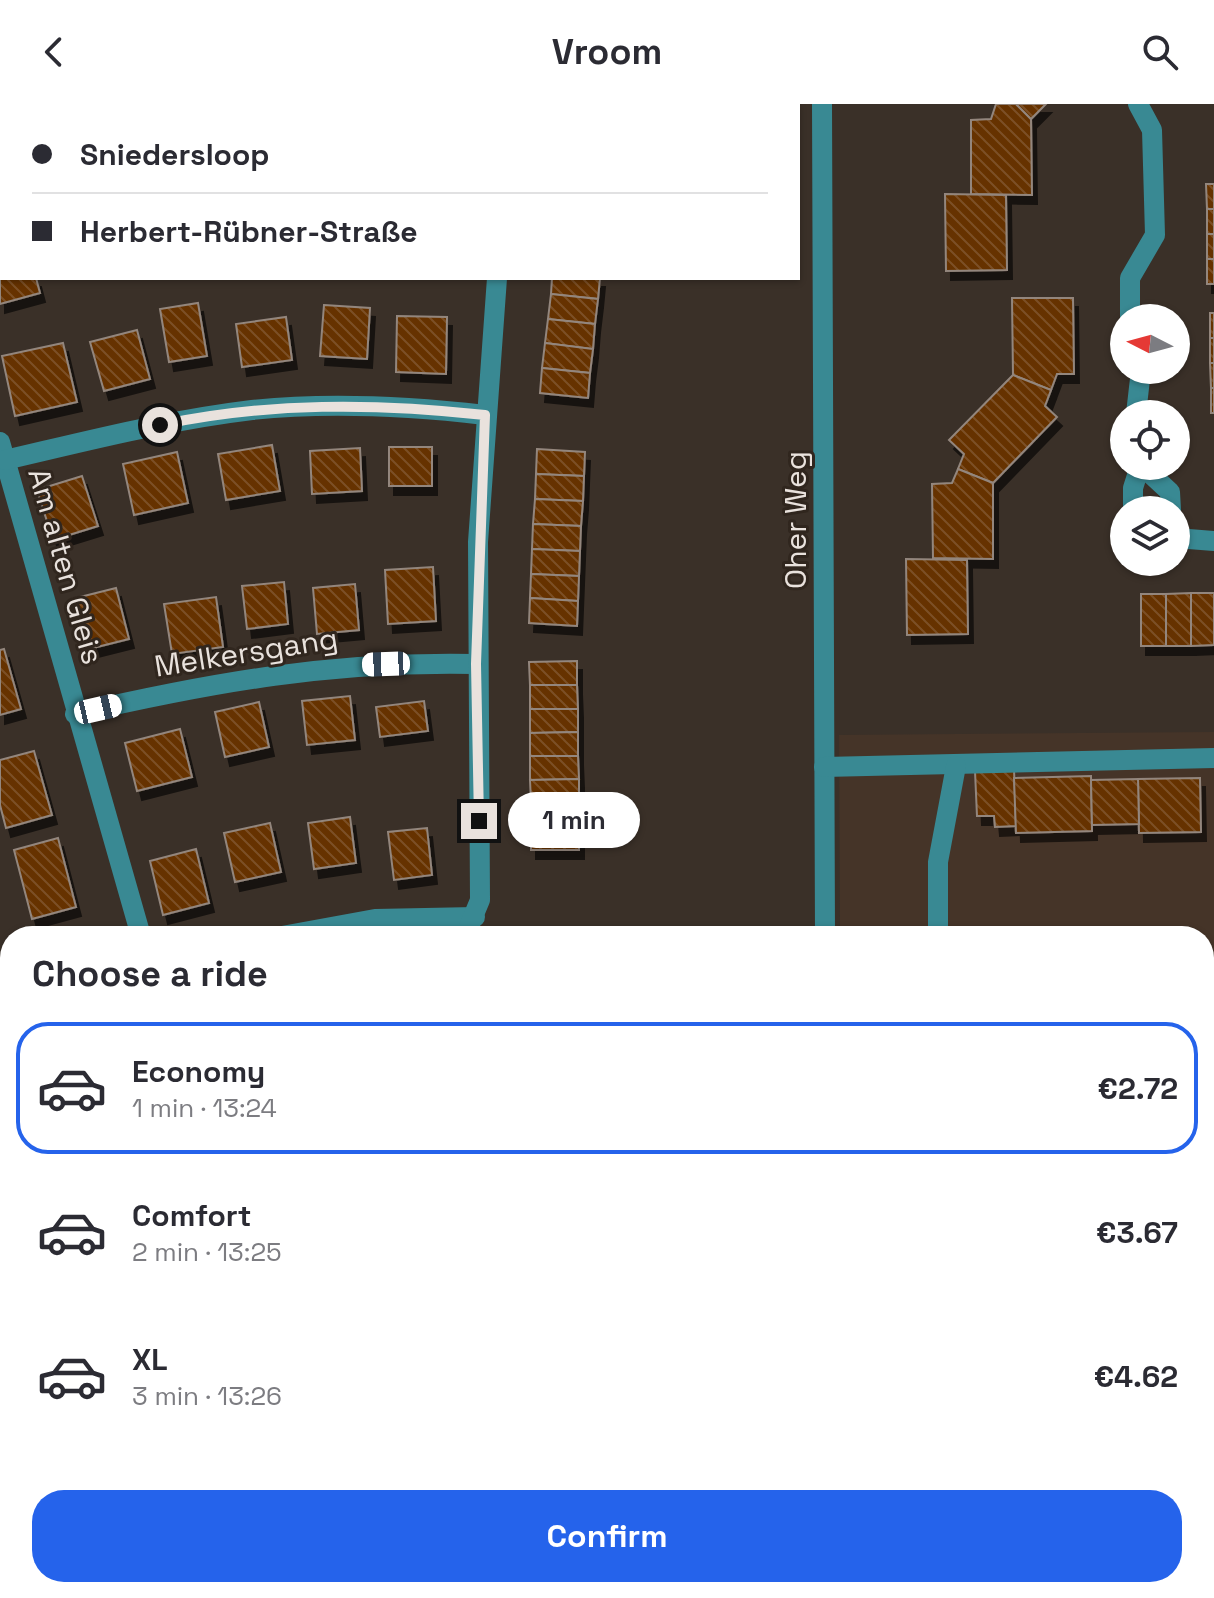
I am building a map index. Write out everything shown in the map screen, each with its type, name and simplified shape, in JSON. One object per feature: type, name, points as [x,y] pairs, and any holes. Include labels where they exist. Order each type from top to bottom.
[{"type":"street","name":"Oher Weg","points":[[822,104],[825,926]]},
{"type":"street","points":[[1130,304],[1130,278],[1155,235],[1152,130],[1138,104]]},
{"type":"street","points":[[470,926],[475,917],[481,883],[476,664],[485,415],[497,280]]},
{"type":"street","points":[[3,451],[254,410],[368,406],[485,415]]},
{"type":"street","name":"Am alten Gleis","points":[[3,451],[75,714],[138,926]]},
{"type":"street","points":[[1157,480],[1170,492],[1170,496]]},
{"type":"street","points":[[1190,539],[1214,541]]},
{"type":"street","name":"Melkersgang","points":[[75,714],[211,683],[288,671],[379,664],[476,664]]},
{"type":"street","points":[[824,767],[1214,758]]},
{"type":"street","points":[[938,926],[938,862],[956,766]]},
{"type":"street","points":[[337,926],[375,919],[475,917]]},
{"type":"shaded area","points":[[1214,732],[1214,926],[840,926],[839,735]]},
{"type":"building","points":[[996,104],[1016,104],[1031,119],[1032,195],[971,194],[971,120],[991,119]]},
{"type":"building","points":[[1016,104],[1046,104],[1031,119]]},
{"type":"building","points":[[1206,184],[1214,184],[1214,209],[1207,209]]},
{"type":"building","points":[[945,194],[1006,195],[1007,270],[946,271]]},
{"type":"building","points":[[1207,209],[1214,209],[1214,234],[1207,234]]},
{"type":"building","points":[[1207,234],[1214,234],[1214,259],[1207,259]]},
{"type":"building","points":[[1207,259],[1214,259],[1214,284],[1207,284]]},
{"type":"building","points":[[0,280],[37,280],[40,293],[0,304]]},
{"type":"building","points":[[552,280],[600,280],[598,299],[551,294]]},
{"type":"building","points":[[551,294],[598,299],[595,324],[548,319]]},
{"type":"building","points":[[1012,298],[1073,298],[1074,374],[1057,374],[1051,390],[1013,375]]},
{"type":"building","points":[[198,303],[207,356],[169,362],[160,309]]},
{"type":"building","points":[[324,305],[370,308],[367,359],[320,356]]},
{"type":"building","points":[[1210,313],[1214,313],[1214,338],[1210,338]]},
{"type":"building","points":[[397,316],[447,317],[446,374],[396,372]]},
{"type":"building","points":[[286,317],[292,360],[242,367],[236,324]]},
{"type":"building","points":[[548,319],[595,324],[593,349],[545,343]]},
{"type":"building","points":[[137,330],[150,379],[104,391],[90,342]]},
{"type":"building","points":[[1210,338],[1214,338],[1214,363],[1210,363]]},
{"type":"building","points":[[63,343],[77,402],[15,416],[2,356]]},
{"type":"building","points":[[545,343],[593,349],[590,373],[542,368]]},
{"type":"building","points":[[1210,363],[1214,363],[1214,388],[1211,388]]},
{"type":"building","points":[[542,368],[590,373],[588,398],[540,393]]},
{"type":"building","points":[[1013,375],[1051,390],[1045,406],[1057,417],[993,483],[958,469],[964,454],[949,440]]},
{"type":"building","points":[[1211,388],[1214,388],[1214,413],[1211,413]]},
{"type":"building","points":[[272,445],[280,491],[226,500],[218,454]]},
{"type":"building","points":[[389,447],[432,447],[432,486],[389,486]]},
{"type":"building","points":[[360,448],[362,491],[312,494],[310,451]]},
{"type":"building","points":[[537,449],[585,452],[584,476],[536,474]]},
{"type":"building","points":[[177,452],[188,503],[134,515],[123,464]]},
{"type":"building","points":[[958,469],[993,483],[993,559],[933,558],[932,484],[952,483]]},
{"type":"building","points":[[536,474],[584,476],[583,501],[535,499]]},
{"type":"building","points":[[82,476],[98,526],[53,540],[37,490]]},
{"type":"building","points":[[535,499],[583,501],[581,526],[533,524]]},
{"type":"building","points":[[533,524],[581,526],[580,551],[532,549]]},
{"type":"building","points":[[532,549],[580,551],[579,576],[531,574]]},
{"type":"building","points":[[906,559],[967,560],[968,634],[907,635]]},
{"type":"building","points":[[433,567],[436,621],[388,624],[385,570]]},
{"type":"building","points":[[531,574],[579,576],[578,601],[530,598]]},
{"type":"building","points":[[284,582],[288,624],[247,629],[242,586]]},
{"type":"building","points":[[355,584],[359,630],[317,634],[313,588]]},
{"type":"building","points":[[116,588],[129,639],[85,650],[72,599]]},
{"type":"building","points":[[1191,593],[1191,646],[1166,646],[1166,594]]},
{"type":"building","points":[[1191,593],[1214,593],[1214,645],[1191,646]]},
{"type":"building","points":[[1141,594],[1166,594],[1166,646],[1141,646]]},
{"type":"building","points":[[216,597],[223,647],[172,654],[164,604]]},
{"type":"building","points":[[530,598],[578,601],[577,626],[529,623]]},
{"type":"building","points":[[4,649],[21,709],[0,715],[0,650]]},
{"type":"building","points":[[577,661],[577,685],[530,685],[529,662]]},
{"type":"building","points":[[530,685],[577,685],[578,709],[530,709]]},
{"type":"building","points":[[350,696],[355,740],[307,745],[302,701]]},
{"type":"building","points":[[424,701],[428,731],[380,737],[376,707]]},
{"type":"building","points":[[259,702],[269,747],[225,757],[215,712]]},
{"type":"building","points":[[530,709],[578,709],[578,732],[530,733]]},
{"type":"building","points":[[180,729],[192,777],[137,791],[125,743]]},
{"type":"building","points":[[578,732],[578,756],[530,756],[530,733]]},
{"type":"building","points":[[34,751],[52,815],[6,828],[0,805],[0,760]]},
{"type":"building","points":[[530,756],[578,756],[579,779],[530,780]]},
{"type":"building","points":[[1014,769],[1016,826],[995,827],[994,816],[977,816],[975,771]]},
{"type":"building","points":[[1091,776],[1092,831],[1016,833],[1014,778]]},
{"type":"building","points":[[1200,778],[1201,832],[1139,833],[1138,779]]},
{"type":"building","points":[[579,779],[579,803],[531,803],[530,780]]},
{"type":"building","points":[[1138,779],[1139,824],[1092,825],[1091,780]]},
{"type":"building","points":[[531,803],[579,803],[579,826],[531,827]]},
{"type":"building","points":[[350,817],[356,863],[314,869],[308,823]]},
{"type":"building","points":[[270,823],[281,872],[235,882],[224,833]]},
{"type":"building","points":[[579,826],[579,850],[531,850],[531,827]]},
{"type":"building","points":[[427,828],[432,875],[394,880],[388,832]]},
{"type":"building","points":[[58,838],[76,907],[32,919],[14,850]]},
{"type":"building","points":[[196,849],[209,903],[163,915],[150,861]]},
{"type":"route","points":[[160,425],[254,410],[330,405],[405,407],[485,415],[478,542],[476,664],[479,821]]}]
